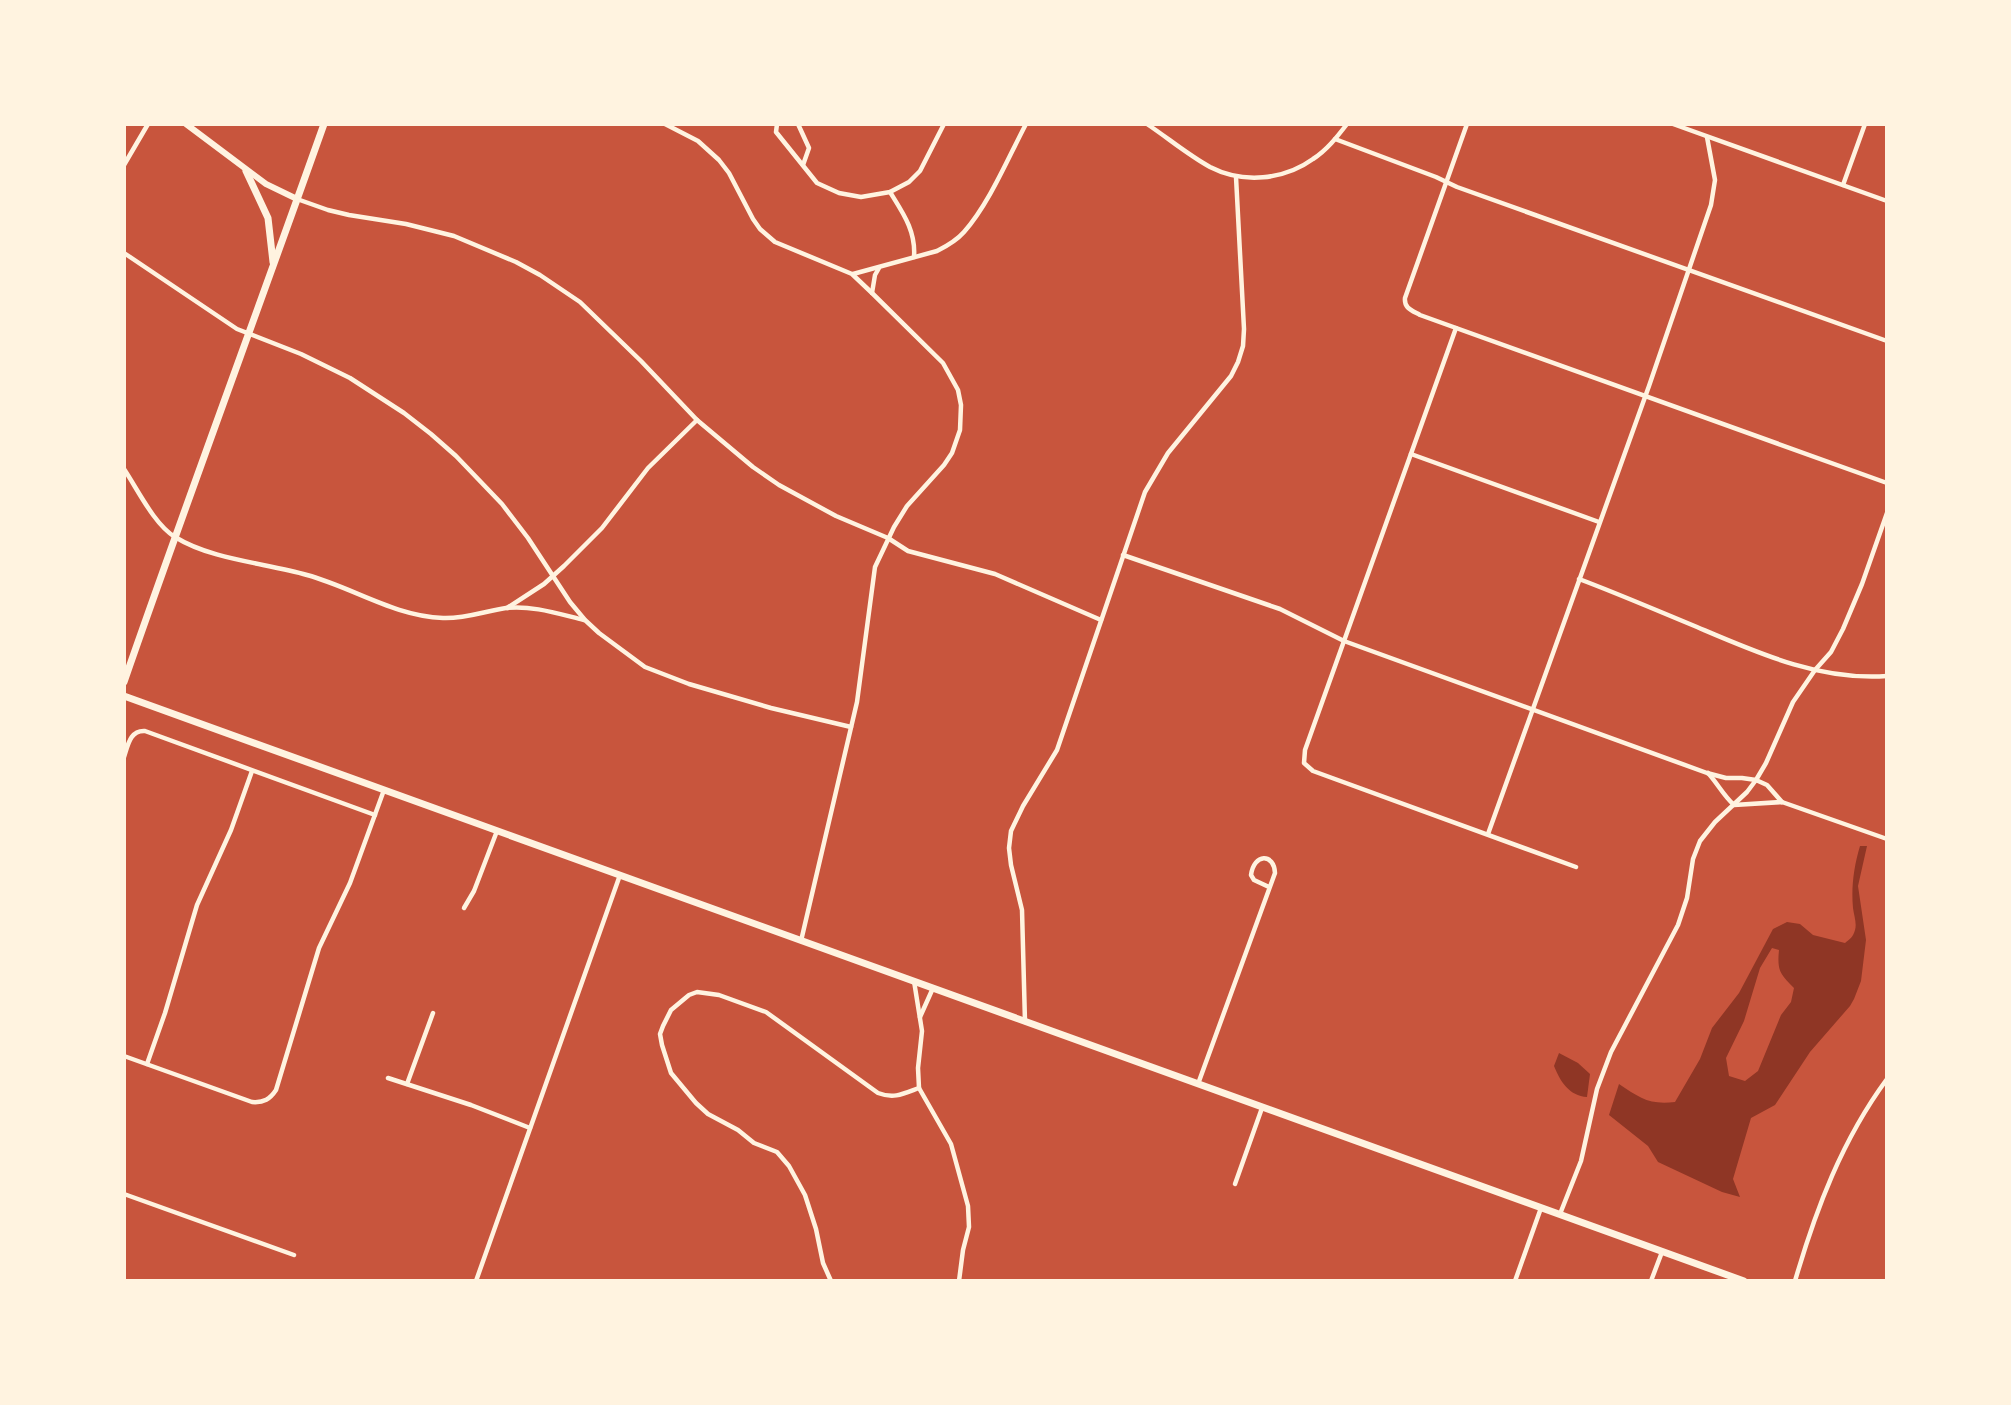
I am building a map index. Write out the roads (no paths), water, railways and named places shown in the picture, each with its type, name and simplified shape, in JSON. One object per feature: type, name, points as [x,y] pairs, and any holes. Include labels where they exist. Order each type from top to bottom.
[{"type":"main road","points":[[124,682],[324,124]]},
{"type":"main road","points":[[246,171],[268,218],[274,266]]},
{"type":"main road","points":[[124,696],[1744,1281]]},
{"type":"street","points":[[124,166],[148,124]]},
{"type":"street","points":[[186,124],[246,171],[297,199],[349,215],[406,224],[454,236],[532,271],[580,302],[697,420],[779,485],[836,516],[888,538],[908,551],[979,568],[1017,582],[1101,621]]},
{"type":"street","points":[[665,124],[698,141],[719,160],[729,173],[753,219],[775,242],[852,274],[943,363],[958,390],[961,405],[960,430],[952,453],[907,506],[875,567],[860,684],[801,941]]},
{"type":"street","points":[[777,124],[776,132],[817,183],[839,193],[861,197],[890,192],[909,182],[920,171],[944,124]]},
{"type":"street","points":[[798,124],[809,148],[803,164]]},
{"type":"street","points":[[852,274],[948,246],[963,233],[982,205],[1027,124]]},
{"type":"street","points":[[1147,124],[1206,164],[1236,177],[1266,177],[1286,172],[1312,160],[1347,124]]},
{"type":"street","points":[[1467,124],[1405,298],[1408,308],[1420,315],[1887,483]]},
{"type":"street","points":[[1673,124],[1887,201]]},
{"type":"street","points":[[1843,185],[1865,124]]},
{"type":"street","points":[[1699,134],[1702,125]]},
{"type":"street","points":[[1488,835],[1645,396],[1714,193],[1713,164],[1707,136]]},
{"type":"street","points":[[1335,139],[1887,341]]},
{"type":"street","points":[[1025,1022],[1022,910],[1011,865],[1011,831],[1057,750],[1144,492],[1168,453],[1231,376],[1238,362],[1243,346],[1244,308],[1236,177]]},
{"type":"street","points":[[890,192],[912,231],[914,257]]},
{"type":"street","points":[[124,253],[237,329],[301,354],[350,378],[431,434],[502,504],[585,620],[645,667],[739,699],[851,727]]},
{"type":"street","points":[[872,293],[879,268]]},
{"type":"street","points":[[1456,328],[1305,750],[1304,763],[1313,771],[1576,867]]},
{"type":"street","points":[[506,608],[553,576],[602,528],[648,468],[697,420]]},
{"type":"street","points":[[1410,454],[1599,522]]},
{"type":"street","points":[[124,470],[163,527],[174,537],[223,555],[327,581],[413,615],[457,618],[506,608],[531,608],[585,620]]},
{"type":"street","points":[[1559,1215],[1581,1161],[1603,1069],[1678,925],[1687,898],[1696,849],[1716,822],[1756,780],[1793,702],[1831,652],[1843,629],[1887,513]]},
{"type":"street","points":[[1123,555],[1280,609],[1344,641],[1707,772],[1726,778],[1756,780],[1767,785],[1782,802]]},
{"type":"street","points":[[1579,579],[1793,665],[1850,676],[1887,676]]},
{"type":"street","points":[[124,757],[135,733],[145,732],[375,815]]},
{"type":"street","points":[[147,1064],[197,905],[231,830],[253,771]]},
{"type":"street","points":[[1707,772],[1717,783],[1721,793],[1734,805],[1782,802],[1887,839]]},
{"type":"street","points":[[124,1056],[252,1102],[270,1099],[276,1090],[319,948],[349,883],[384,790]]},
{"type":"street","points":[[464,908],[474,891],[497,831]]},
{"type":"street","points":[[1198,1084],[1275,873],[1275,866],[1267,860],[1258,859],[1252,867],[1251,875],[1254,880],[1269,887]]},
{"type":"street","points":[[476,1281],[621,876]]},
{"type":"street","points":[[914,981],[922,1031],[919,1088],[951,1144],[968,1206],[969,1227],[962,1250],[959,1281]]},
{"type":"street","points":[[920,1018],[933,988]]},
{"type":"street","points":[[831,1281],[823,1263],[816,1229],[804,1195],[784,1158],[778,1152],[754,1143],[738,1129],[708,1114],[671,1073],[660,1034],[667,1016],[689,995],[697,992],[719,995],[766,1012],[878,1093],[898,1097],[919,1088]]},
{"type":"street","points":[[407,1084],[433,1013]]},
{"type":"street","points":[[388,1078],[530,1128]]},
{"type":"street","points":[[1795,1281],[1829,1179],[1865,1111],[1887,1079]]},
{"type":"street","points":[[1235,1184],[1262,1107]]},
{"type":"street","points":[[124,1194],[294,1255]]},
{"type":"street","points":[[1515,1281],[1541,1208]]},
{"type":"street","points":[[1651,1281],[1662,1251]]}]
